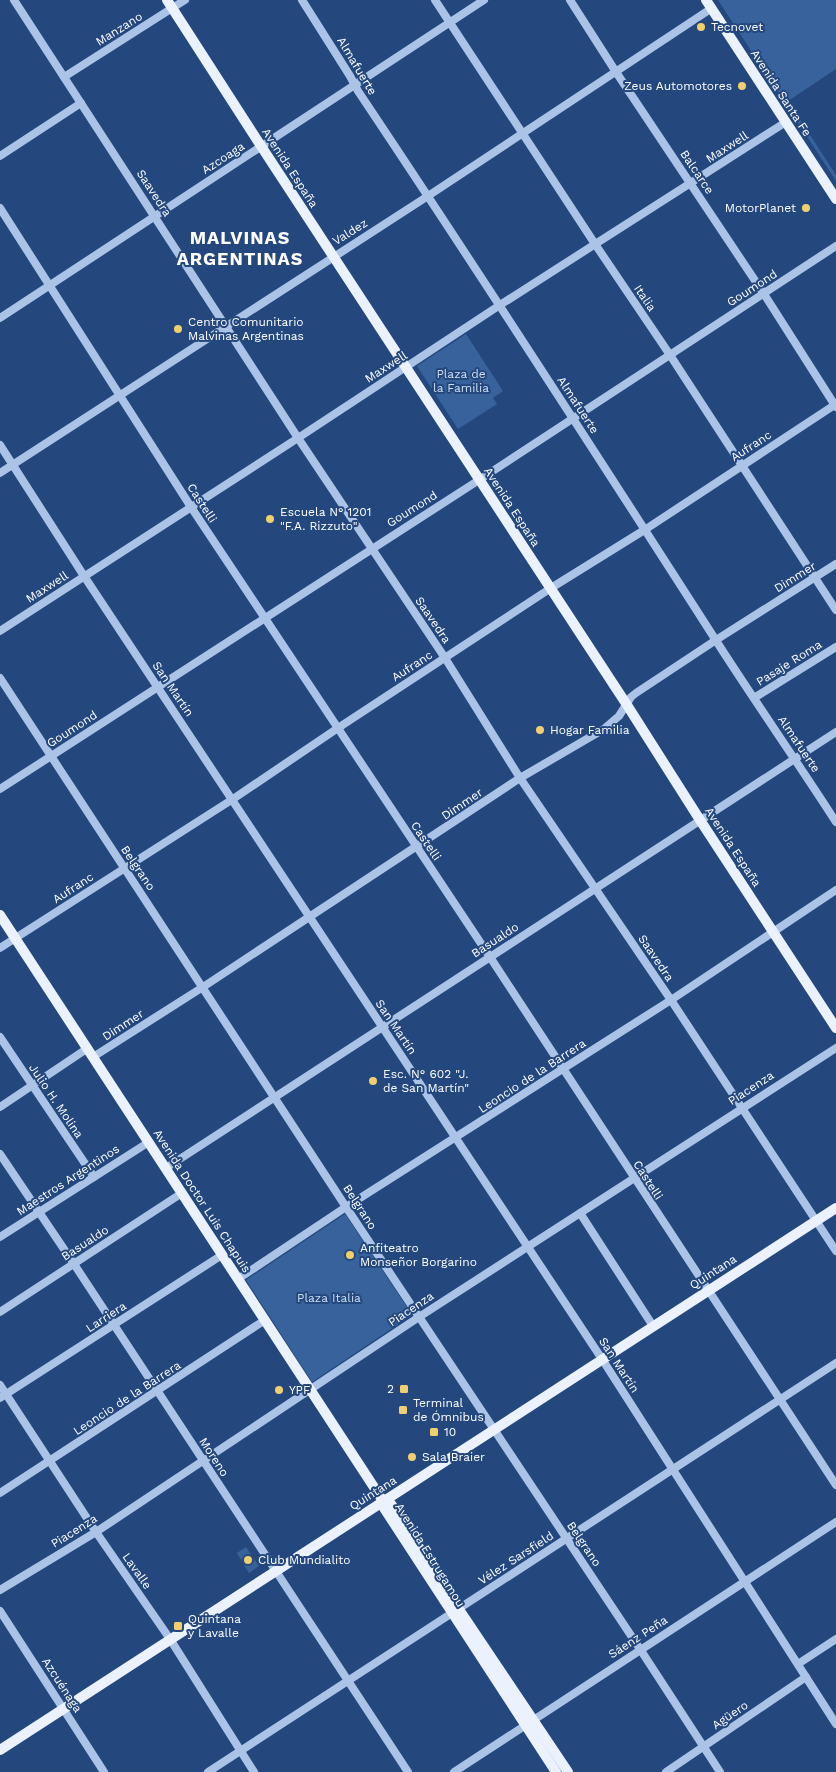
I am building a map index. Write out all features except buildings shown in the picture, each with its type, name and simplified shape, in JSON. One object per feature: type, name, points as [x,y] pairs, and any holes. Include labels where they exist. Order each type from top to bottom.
[{"type":"main road","name":"Avenida España","points":[[170,4],[836,1028]]},
{"type":"main road","name":"Avenida Santa Fe","points":[[709,4],[836,199]]},
{"type":"main road","name":"Avenida Doctor Luis Chapuis","points":[[0,915],[383,1501]]},
{"type":"main road","name":"Quintana","points":[[0,1750],[836,1208]]},
{"type":"main road","name":"Avenida Estrugamou","points":[[383,1501],[391,1504],[455,1610],[529,1722],[568,1772]]},
{"type":"main road","name":"Avenida Estrugamou","points":[[529,1722],[556,1772]]},
{"type":"street","name":"Saavedra","points":[[14,0],[156,216],[298,438],[445,658],[520,778],[671,1000],[836,1251]]},
{"type":"street","name":"Manzano","points":[[64,77],[170,4],[185,0]]},
{"type":"street","name":"Almafuerte","points":[[302,0],[354,85],[574,418],[716,640],[836,822]]},
{"type":"street","name":"Italia","points":[[436,0],[595,244],[743,465],[836,610]]},
{"type":"street","name":"Azcoaga","points":[[0,318],[484,0]]},
{"type":"street","name":"Balcarce","points":[[570,0],[836,405]]},
{"type":"street","name":"Valdez","points":[[0,474],[616,72],[709,4]]},
{"type":"street","points":[[0,156],[82,103]]},
{"type":"street","name":"Maxwell","points":[[0,631],[500,305],[786,122]]},
{"type":"street","name":"Castelli","points":[[0,208],[191,507],[490,957],[836,1485]]},
{"type":"street","name":"Goumond","points":[[0,789],[479,480],[836,246]]},
{"type":"street","name":"Aufranc","points":[[0,948],[233,799],[551,588],[646,529],[836,405]]},
{"type":"street","name":"San Martín","points":[[0,445],[84,576],[602,1359],[836,1724]]},
{"type":"street","name":"Dimmer","points":[[0,1107],[32,1086],[203,987],[520,778],[604,728],[619,716],[631,697],[636,693],[836,564]]},
{"type":"street","name":"Pasaje Roma","points":[[754,698],[836,647]]},
{"type":"street","name":"Belgrano","points":[[0,678],[346,1207],[495,1429],[720,1772]]},
{"type":"street","name":"Basualdo","points":[[166,1168],[836,732]]},
{"type":"street","name":"Leoncio de la Barrera","points":[[238,1279],[346,1207],[671,1000],[836,890]]},
{"type":"street","name":"Julio H. Molina","points":[[0,1037],[94,1177]]},
{"type":"street","name":"Piacenza","points":[[0,1590],[96,1532],[419,1316],[836,1048]]},
{"type":"street","name":"Maestros Argentinos","points":[[0,1238],[149,1142]]},
{"type":"street","name":"Moreno","points":[[0,1154],[408,1772]]},
{"type":"street","name":"Basualdo","points":[[0,1312],[182,1193]]},
{"type":"street","points":[[580,1214],[653,1326]]},
{"type":"street","name":"Larriera","points":[[3,1396],[222,1255]]},
{"type":"street","name":"Leoncio de la Barrera","points":[[0,1493],[265,1320]]},
{"type":"street","name":"Vélez Sarsfield","points":[[208,1772],[836,1363]]},
{"type":"street","name":"Lavalle","points":[[0,1385],[3,1396],[51,1461],[96,1532],[170,1639],[254,1772]]},
{"type":"street","name":"Sáenz Peña","points":[[454,1772],[836,1522]]},
{"type":"street","name":"Azcuénaga","points":[[0,1611],[104,1772]]},
{"type":"street","points":[[798,1664],[836,1639]]},
{"type":"street","name":"Agüero","points":[[666,1772],[806,1677]]},
{"type":"green space","points":[[718,0],[836,0],[836,69],[788,101],[836,175],[836,181]]},
{"type":"green space","name":"Plaza de la Familia","points":[[466,334],[503,391],[493,398],[497,404],[458,429],[417,366]]},
{"type":"green space","name":"Plaza Italia","points":[[345,1214],[412,1315],[312,1382],[246,1280]]},
{"type":"green space","name":"Club Mundialito","points":[[246,1547],[259,1566],[249,1573],[237,1553]]},
{"type":"place","name":"Tecnovet","points":[[701,27]]},
{"type":"place","name":"Zeus Automotores","points":[[742,86]]},
{"type":"place","name":"MotorPlanet","points":[[806,208]]},
{"type":"place","name":"Centro Comunitario Malvinas Argentinas","points":[[178,329]]},
{"type":"place","name":"Escuela N° 1201 \"F.A. Rizzuto\"","points":[[270,519]]},
{"type":"place","name":"Hogar Familia","points":[[540,730]]},
{"type":"place","name":"Esc. N° 602 \"J. de San Martín\"","points":[[373,1081]]},
{"type":"place","name":"Anfiteatro Monseñor Borgarino","points":[[350,1255]]},
{"type":"place","name":"2","points":[[404,1389]]},
{"type":"place","name":"YPF","points":[[279,1390]]},
{"type":"place","name":"Terminal de Ómnibus","points":[[403,1410]]},
{"type":"place","name":"10","points":[[434,1432]]},
{"type":"place","name":"Sala Braier","points":[[412,1457]]},
{"type":"place","name":"Club Mundialito","points":[[248,1560]]},
{"type":"place","name":"Quintana y Lavalle","points":[[178,1626]]},
{"type":"district","name":"MALVINAS ARGENTINAS","points":[[240,248]]}]
